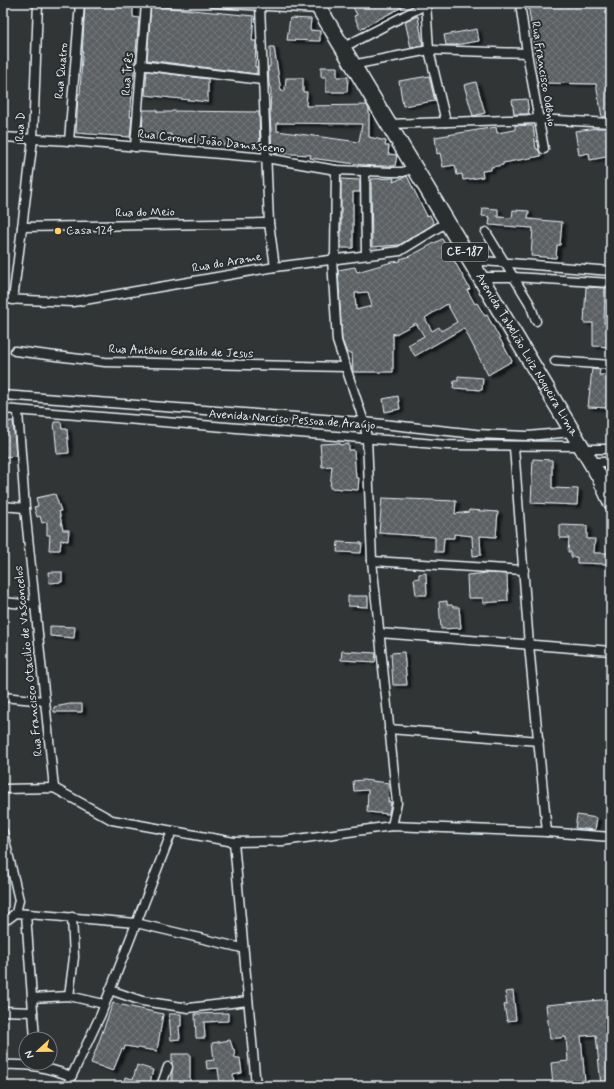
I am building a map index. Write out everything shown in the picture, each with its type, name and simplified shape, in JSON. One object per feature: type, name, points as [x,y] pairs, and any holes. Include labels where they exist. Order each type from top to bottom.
[{"type":"highway","name":"Avenida Tabelião Luiz Nogueira Lima","points":[[317,6],[415,167],[590,462],[611,502]]},
{"type":"street","name":"Rua D","points":[[13,300],[33,139],[38,3]]},
{"type":"street","name":"Rua Quatro","points":[[68,141],[80,3]]},
{"type":"street","name":"Rua Três","points":[[135,147],[146,3]]},
{"type":"street","points":[[213,3],[260,6],[317,6]]},
{"type":"street","name":"Rua Francisco Odônio","points":[[520,3],[538,120],[544,149]]},
{"type":"street","points":[[342,48],[427,4],[429,50],[446,122]]},
{"type":"street","points":[[260,6],[269,223],[275,267]]},
{"type":"street","points":[[352,65],[429,50],[527,53]]},
{"type":"street","points":[[140,66],[262,80]]},
{"type":"street","points":[[388,124],[538,120],[611,123]]},
{"type":"street","name":"Rua Coronel João Damasceno","points":[[3,137],[266,158],[336,170],[403,172],[415,167]]},
{"type":"street","points":[[336,170],[333,259],[337,341],[364,422],[367,438],[372,561],[397,803],[392,826]]},
{"type":"street","points":[[365,171],[366,255]]},
{"type":"street","name":"Rua do Arame","points":[[3,299],[73,302],[275,267],[405,249],[447,222]]},
{"type":"street","name":"Rua do Meio","points":[[22,228],[269,223]]},
{"type":"street","points":[[486,232],[530,304],[536,321]]},
{"type":"street","points":[[470,260],[611,271]]},
{"type":"street","points":[[480,277],[514,276],[611,283]]},
{"type":"street","name":"Rua Antônio Geraldo de Jesus","points":[[15,351],[105,362],[346,368]]},
{"type":"street","points":[[555,361],[611,365]]},
{"type":"street","name":"Avenida Narciso Pessoa de Araújo","points":[[3,395],[364,422],[514,436],[572,432]]},
{"type":"street","name":"Avenida Narciso Pessoa de Araújo","points":[[3,409],[18,412],[448,445],[610,450]]},
{"type":"street","name":"Rua Francisco Otacilio de Vasconcelos","points":[[18,412],[25,508],[54,788]]},
{"type":"street","points":[[514,447],[529,644],[547,832]]},
{"type":"street","points":[[590,462],[611,462]]},
{"type":"street","points":[[3,506],[25,508]]},
{"type":"street","points":[[372,561],[524,570]]},
{"type":"street","points":[[3,602],[35,605]]},
{"type":"street","points":[[379,633],[611,651]]},
{"type":"street","points":[[3,697],[45,701]]},
{"type":"street","points":[[389,729],[539,741]]},
{"type":"street","points":[[3,789],[54,788],[112,820],[234,842],[283,841],[392,826],[547,832],[611,838]]},
{"type":"street","points":[[67,1086],[110,990],[172,831]]},
{"type":"street","points":[[3,832],[18,900],[16,913]]},
{"type":"street","points":[[234,842],[242,948],[256,1086]]},
{"type":"street","points":[[3,919],[8,919],[16,913],[136,923],[242,948]]},
{"type":"street","points":[[26,914],[34,1031]]},
{"type":"street","points":[[69,996],[74,956],[72,917]]},
{"type":"street","points":[[110,990],[142,1001],[189,1008],[248,1001]]},
{"type":"street","points":[[32,998],[69,996],[104,1004]]},
{"type":"street","points":[[3,1011],[33,1012]]},
{"type":"street","points":[[3,1065],[18,1064]]},
{"type":"street","points":[[161,1086],[168,1067]]},
{"type":"street","points":[[56,1071],[71,1076]]},
{"type":"building","points":[[85,3],[133,3],[133,17],[139,18],[130,117],[132,117],[130,137],[76,133],[78,94],[80,94]]},
{"type":"building","points":[[351,3],[410,3],[360,29],[354,16],[357,15]]},
{"type":"building","points":[[528,3],[611,3],[611,117],[602,117],[596,84],[539,83]]},
{"type":"building","points":[[151,6],[254,16],[252,41],[256,41],[255,67],[257,67],[257,74],[147,60]]},
{"type":"building","points":[[418,16],[423,46],[411,48],[405,21]]},
{"type":"building","points":[[290,18],[311,19],[310,30],[320,31],[320,41],[287,40]]},
{"type":"building","points":[[477,29],[479,41],[446,45],[444,35]]},
{"type":"building","points":[[270,47],[274,47],[281,91],[285,91],[286,78],[303,78],[303,92],[307,92],[306,106],[367,105],[369,110],[369,137],[386,141],[385,146],[389,146],[388,154],[397,155],[395,166],[372,166],[310,158],[311,155],[272,153],[270,112],[271,91],[268,67],[270,67]],"holes":[[[277,123],[362,124],[359,142],[277,131]]]},
{"type":"building","points":[[321,67],[337,67],[337,77],[348,77],[347,92],[326,92],[326,77],[321,77]]},
{"type":"building","points":[[147,71],[208,79],[208,102],[145,95]]},
{"type":"building","points":[[429,76],[435,101],[403,106],[399,81]]},
{"type":"building","points":[[476,82],[485,113],[473,116],[464,85]]},
{"type":"building","points":[[527,99],[529,114],[514,114],[512,100]]},
{"type":"building","points":[[143,110],[157,110],[157,112],[259,112],[260,147],[223,145],[223,142],[171,142],[171,134],[157,134],[157,139],[142,139]]},
{"type":"building","points":[[515,125],[533,126],[536,149],[538,149],[541,156],[503,163],[503,165],[491,167],[491,170],[482,171],[483,177],[463,180],[462,174],[457,175],[455,165],[443,167],[440,153],[437,154],[435,137],[496,127],[497,133],[515,130]]},
{"type":"building","points":[[611,128],[611,156],[590,160],[589,153],[579,155],[575,131]]},
{"type":"building","points":[[407,176],[427,216],[430,215],[434,224],[399,245],[372,247],[371,179],[394,178],[393,182]]},
{"type":"building","points":[[341,179],[360,180],[360,192],[353,192],[353,248],[341,248]]},
{"type":"building","points":[[483,208],[498,209],[498,217],[512,218],[513,210],[529,211],[528,219],[562,222],[560,245],[557,245],[556,258],[531,256],[533,228],[489,225],[490,217],[482,216]]},
{"type":"building","points":[[442,239],[470,289],[467,290],[475,304],[477,303],[485,316],[487,315],[512,361],[488,375],[464,328],[415,356],[408,345],[424,336],[416,323],[394,335],[393,333],[393,372],[353,372],[352,353],[347,353],[342,340],[338,270],[355,267],[357,272],[392,262],[401,261],[400,259],[410,256]],"holes":[[[368,292],[372,306],[356,310],[355,293]],[[447,304],[457,322],[441,331],[439,327],[432,331],[425,318]]]},
{"type":"building","points":[[586,287],[605,288],[604,323],[611,323],[611,347],[593,346],[593,323],[584,323]]},
{"type":"building","points":[[592,369],[600,370],[599,375],[609,375],[609,384],[611,384],[611,408],[588,407]]},
{"type":"building","points":[[458,376],[483,378],[482,390],[453,388],[454,381],[458,381]]},
{"type":"building","points":[[398,396],[400,409],[385,412],[383,399]]},
{"type":"building","points":[[13,421],[16,456],[4,457],[3,422]]},
{"type":"building","points":[[54,422],[61,422],[62,429],[67,429],[69,453],[57,454]]},
{"type":"building","points":[[340,443],[340,445],[349,444],[349,450],[354,450],[356,478],[359,478],[358,490],[330,488],[332,466],[322,467],[320,444]]},
{"type":"building","points":[[533,459],[552,460],[552,488],[578,489],[577,505],[531,503]]},
{"type":"building","points":[[55,494],[61,511],[59,511],[63,530],[69,530],[68,541],[61,540],[60,550],[49,550],[50,535],[47,535],[47,522],[42,523],[40,516],[37,517],[34,507],[38,506],[36,498]]},
{"type":"building","points":[[382,498],[456,501],[455,514],[469,512],[469,510],[498,512],[496,537],[480,536],[481,555],[473,556],[472,536],[454,534],[454,538],[444,538],[443,552],[435,552],[435,537],[379,533]]},
{"type":"building","points":[[560,525],[587,526],[587,539],[595,539],[594,553],[609,553],[608,564],[577,563],[577,557],[571,557],[571,552],[568,552],[569,538],[560,538]]},
{"type":"building","points":[[338,542],[362,543],[361,553],[337,552]]},
{"type":"building","points":[[48,572],[62,572],[62,582],[49,583]]},
{"type":"building","points":[[426,573],[427,595],[416,595],[414,579],[419,578],[419,574]]},
{"type":"building","points":[[489,573],[507,574],[508,601],[483,603],[483,598],[468,598],[467,575]]},
{"type":"building","points":[[348,596],[368,596],[368,607],[348,606]]},
{"type":"building","points":[[447,601],[447,605],[459,607],[461,628],[441,629],[439,602]]},
{"type":"building","points":[[50,626],[75,627],[74,638],[50,636]]},
{"type":"building","points":[[342,651],[376,653],[375,662],[341,660]]},
{"type":"building","points":[[404,652],[407,685],[393,685],[391,653]]},
{"type":"building","points":[[70,704],[82,704],[82,712],[54,712],[54,707]]},
{"type":"building","points":[[363,780],[389,783],[388,802],[391,802],[389,814],[367,812],[368,790],[354,791],[353,781]]},
{"type":"building","points":[[577,815],[597,818],[595,830],[575,828]]},
{"type":"building","points":[[513,991],[516,1020],[507,1021],[504,1005],[507,1004],[505,992]]},
{"type":"building","points":[[611,999],[611,1086],[601,1086],[596,1035],[581,1036],[585,1082],[570,1083],[571,1086],[553,1086],[551,1063],[568,1061],[566,1037],[550,1039],[546,1005]]},
{"type":"building","points":[[113,1003],[163,1014],[157,1051],[125,1046],[124,1050],[122,1049],[113,1071],[91,1063]]},
{"type":"building","points":[[228,1013],[228,1021],[204,1022],[205,1038],[196,1038],[195,1014]]},
{"type":"building","points":[[169,1014],[181,1014],[181,1026],[179,1026],[180,1039],[171,1040]]},
{"type":"building","points":[[230,1040],[234,1049],[235,1058],[240,1058],[242,1073],[233,1075],[234,1083],[220,1085],[218,1068],[207,1069],[206,1061],[214,1060],[212,1043]]},
{"type":"building","points":[[172,1054],[190,1054],[190,1086],[172,1086]]},
{"type":"building","points":[[137,1065],[153,1070],[150,1083],[152,1086],[123,1085],[125,1077],[133,1079]]},
{"type":"place","name":"Casa 124","points":[[58,231]]}]
